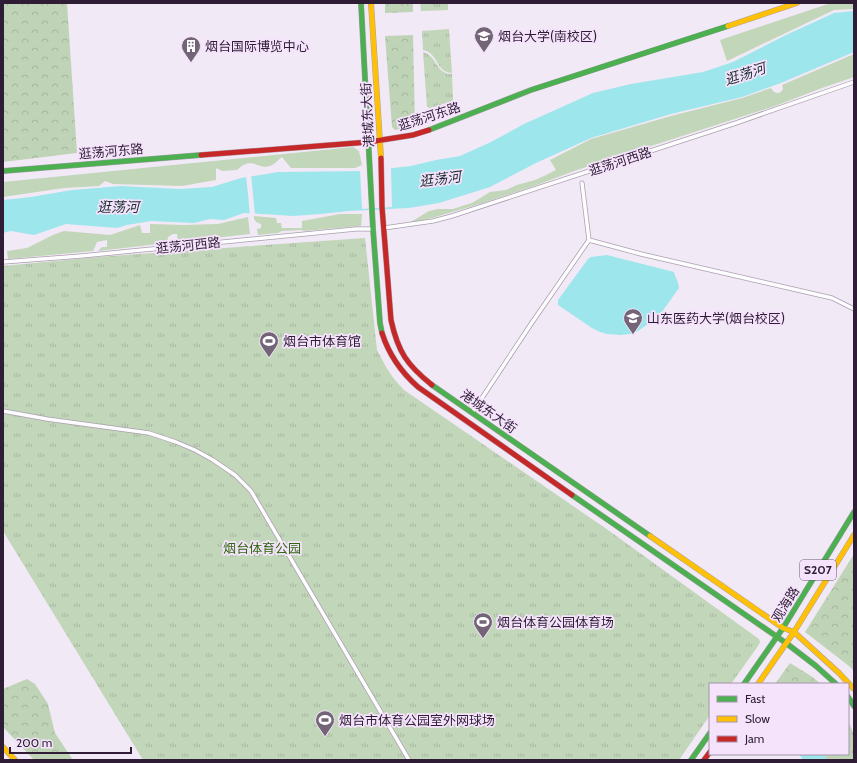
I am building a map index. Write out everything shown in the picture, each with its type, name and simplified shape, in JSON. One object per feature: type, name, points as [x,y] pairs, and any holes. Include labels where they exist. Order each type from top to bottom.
[{"type":"main road","name":"港城东大街","points":[[361,3],[370,142],[373,229],[380,323],[382,336],[395,362],[408,379],[418,388],[786,643],[835,683]]},
{"type":"main road","name":"港城东大街","points":[[371,3],[380,141],[382,207],[391,320],[393,334],[404,358],[421,376],[472,413],[783,628],[794,632],[848,683]]},
{"type":"main road","name":"逛荡河东路","points":[[3,171],[370,142],[413,135],[531,90],[797,3]]},
{"type":"main road","points":[[362,26],[372,26]]},
{"type":"main road","name":"观海路","points":[[745,683],[783,628],[854,512]]},
{"type":"main road","name":"观海路","points":[[759,683],[794,632],[854,535]]},
{"type":"main road","points":[[691,760],[709,734]]},
{"type":"main road","points":[[3,747],[15,760]]},
{"type":"street","name":"逛荡河西路","points":[[384,228],[433,221],[452,216],[736,124],[854,82]]},
{"type":"street","points":[[472,413],[589,240],[582,182]]},
{"type":"street","name":"逛荡河西路","points":[[3,262],[348,230],[373,229]]},
{"type":"street","points":[[589,240],[648,256],[832,298],[854,309]]},
{"type":"street","points":[[3,411],[47,419],[148,433],[195,450],[235,475],[251,490],[410,760]]},
{"type":"green space","points":[[3,3],[67,3],[77,153],[3,162]]},
{"type":"green space","points":[[385,3],[413,3],[413,12],[385,13]]},
{"type":"green space","points":[[420,3],[448,3],[448,10],[421,11]]},
{"type":"green space","points":[[831,3],[852,3],[854,9],[834,10],[727,61],[720,40]]},
{"type":"green space","points":[[449,29],[452,73],[443,69],[432,55],[423,50],[422,31]]},
{"type":"green space","points":[[413,35],[415,125],[395,130],[392,127],[385,36]]},
{"type":"green space","points":[[423,52],[431,57],[442,71],[452,74],[453,101],[430,108],[427,107]]},
{"type":"green space","points":[[854,54],[854,77],[775,106],[574,171],[483,203],[409,223],[429,211],[438,209],[453,209],[472,203],[490,192],[506,190],[544,176],[556,170],[550,160],[591,139],[671,116],[742,98],[771,88],[778,93],[783,89],[782,85]]},
{"type":"green space","points":[[353,147],[359,151],[362,165],[355,168],[291,168],[282,157],[267,167],[247,163],[237,170],[222,171],[216,168],[216,180],[182,186],[113,184],[105,181],[99,186],[64,188],[3,197],[3,182]]},
{"type":"green space","points":[[340,214],[362,214],[361,226],[304,231],[282,231],[278,233],[258,235],[257,229],[261,228],[261,224],[256,222],[254,219],[254,216],[276,218],[277,223],[281,223],[282,228],[302,228],[302,221]]},
{"type":"green space","points":[[248,217],[250,234],[178,242],[177,234],[173,234],[168,237],[167,243],[98,251],[102,247],[107,247],[107,240],[97,242],[93,251],[8,259],[7,251],[27,248],[64,231],[110,235],[140,225],[142,233],[150,233],[150,224],[218,224]]},
{"type":"green space","name":"烟台体育公园","points":[[365,238],[377,350],[394,379],[404,390],[608,530],[759,639],[760,642],[758,646],[732,683],[709,683],[709,716],[679,760],[143,760],[3,531],[3,266],[97,257]]},
{"type":"green space","points":[[854,554],[854,671],[805,632]]},
{"type":"green space","points":[[790,663],[820,683],[776,683]]},
{"type":"green space","points":[[27,679],[35,684],[48,704],[55,733],[73,760],[34,760],[3,727],[3,689]]},
{"type":"green space","points":[[849,723],[854,734],[854,760],[826,760],[824,755],[849,755]]},
{"type":"water","name":"逛荡河","points":[[854,11],[854,52],[781,83],[742,97],[671,114],[591,138],[536,163],[490,187],[439,203],[409,208],[293,216],[244,213],[224,220],[210,219],[194,223],[151,221],[117,228],[66,224],[34,235],[11,231],[3,233],[3,200],[72,190],[121,186],[180,189],[212,187],[241,178],[278,172],[367,171],[411,166],[460,156],[491,142],[524,124],[593,93],[631,84],[703,72],[733,62],[834,13]]},
{"type":"water","points":[[607,255],[674,272],[679,288],[654,323],[648,324],[638,331],[630,334],[607,334],[592,328],[558,305],[558,300],[588,259],[591,257]]},
{"type":"water","points":[[800,755],[824,755],[826,760],[803,760]]},
{"type":"pier","points":[[391,168],[392,207],[362,209],[360,170]]},
{"type":"pier","points":[[251,174],[255,215],[250,215],[246,175]]},
{"type":"traffic: fast","points":[[361,3],[373,229],[382,333]]},
{"type":"traffic: fast","points":[[429,130],[531,90],[728,26]]},
{"type":"traffic: fast","points":[[3,171],[201,155]]},
{"type":"traffic: fast","points":[[432,385],[650,536]]},
{"type":"traffic: fast","points":[[572,495],[786,643],[835,683]]},
{"type":"traffic: fast","points":[[745,683],[783,628],[854,512]]},
{"type":"traffic: fast","points":[[849,698],[854,706]]},
{"type":"traffic: fast","points":[[691,760],[709,734]]},
{"type":"traffic: slow","points":[[371,3],[381,158]]},
{"type":"traffic: slow","points":[[728,26],[797,3]]},
{"type":"traffic: slow","points":[[759,683],[794,632],[854,535]]},
{"type":"traffic: slow","points":[[650,536],[783,628],[794,632],[848,683]]},
{"type":"traffic: slow","points":[[849,684],[854,689]]},
{"type":"traffic: slow","points":[[3,747],[15,760]]},
{"type":"traffic: jam","points":[[201,155],[369,142],[413,135],[429,130]]},
{"type":"traffic: jam","points":[[381,158],[382,207],[391,320],[400,349],[405,357],[416,371],[432,385]]},
{"type":"traffic: jam","points":[[382,333],[388,349],[396,363],[418,387],[572,495]]},
{"type":"traffic: jam","points":[[704,760],[709,753]]},
{"type":"place","name":"烟台大学(南校区)","points":[[484,53]]},
{"type":"place","name":"烟台国际博览中心","points":[[191,63]]},
{"type":"place","name":"山东医药大学(烟台校区)","points":[[633,335]]},
{"type":"place","name":"烟台市体育馆","points":[[269,358]]},
{"type":"place","name":"烟台体育公园体育场","points":[[483,639]]},
{"type":"place","name":"烟台市体育公园室外网球场","points":[[325,737]]}]
